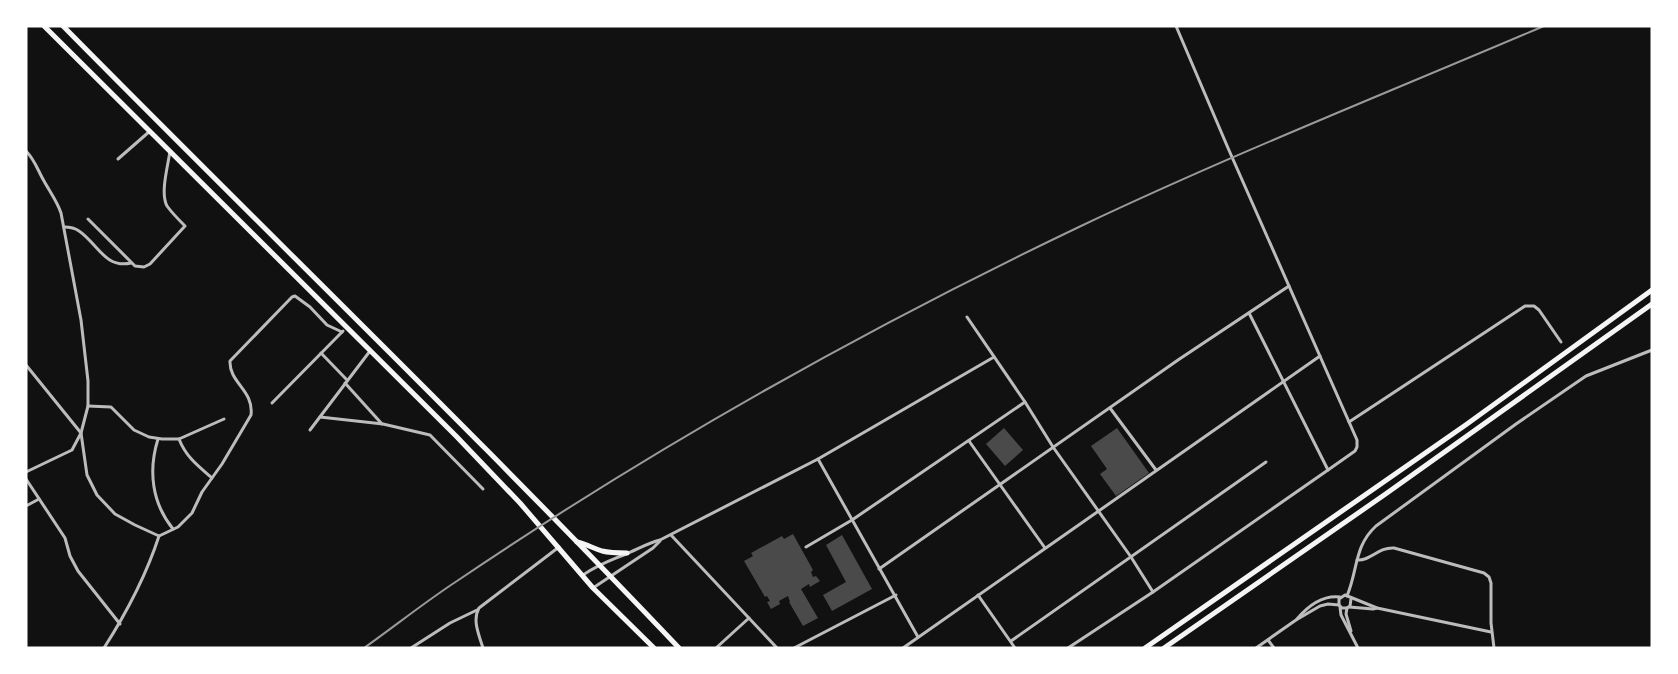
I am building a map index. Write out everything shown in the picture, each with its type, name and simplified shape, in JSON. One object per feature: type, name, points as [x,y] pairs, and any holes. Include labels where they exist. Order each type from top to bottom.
[{"type":"main road","points":[[44,26],[504,486],[559,546],[593,588],[654,648]]},
{"type":"main road","points":[[63,26],[465,427],[679,648]]},
{"type":"main road","points":[[1145,648],[1467,424],[1652,290]]},
{"type":"main road","points":[[1164,648],[1395,487],[1652,304]]},
{"type":"main road","points":[[578,542],[611,553],[627,554]]},
{"type":"street","points":[[1068,648],[1153,592],[1357,449],[1358,442],[1176,26]]},
{"type":"street","points":[[118,159],[150,130]]},
{"type":"street","points":[[88,219],[138,267],[148,266],[185,226],[168,207],[165,200],[164,191],[170,150]]},
{"type":"street","points":[[26,151],[35,162],[61,213],[81,320],[88,381],[88,406],[81,433],[72,450],[26,472]]},
{"type":"street","points":[[64,227],[79,231],[104,256],[112,261],[120,264],[132,262]]},
{"type":"street","points":[[879,569],[1178,360],[1289,286]]},
{"type":"street","points":[[104,648],[120,624],[142,582],[159,536],[178,527],[192,513],[202,492],[251,415],[252,406],[250,398],[232,375],[230,361],[295,296],[310,307],[327,325],[342,332]]},
{"type":"street","points":[[1349,422],[1526,306],[1534,306],[1539,310],[1561,342]]},
{"type":"street","points":[[1249,313],[1328,470]]},
{"type":"street","points":[[967,316],[1053,447],[1131,557],[1153,592]]},
{"type":"street","points":[[272,403],[346,327]]},
{"type":"street","points":[[1358,648],[1346,614],[1351,604],[1349,597],[1362,543],[1376,526],[1585,374],[1652,350]]},
{"type":"street","points":[[310,430],[370,351]]},
{"type":"street","points":[[320,354],[383,424]]},
{"type":"street","points":[[903,648],[1320,356]]},
{"type":"street","points":[[583,575],[599,564],[671,535],[818,459],[994,357]]},
{"type":"street","points":[[26,365],[81,433],[87,475],[97,495],[115,514],[159,536]]},
{"type":"street","points":[[806,546],[852,520],[1025,402]]},
{"type":"street","points":[[88,406],[111,407],[134,430],[158,439],[179,439],[224,419]]},
{"type":"street","points":[[1110,408],[1156,470]]},
{"type":"street","points":[[320,417],[383,424],[430,435],[483,490]]},
{"type":"street","points":[[158,439],[153,467],[155,490],[161,513],[173,529]]},
{"type":"street","points":[[179,439],[190,459],[212,478]]},
{"type":"street","points":[[968,441],[1045,548]]},
{"type":"street","points":[[818,459],[918,637]]},
{"type":"street","points":[[1011,641],[1266,462]]},
{"type":"street","points":[[26,478],[65,538],[70,556],[78,571],[120,624]]},
{"type":"street","points":[[26,506],[39,499]]},
{"type":"street","points":[[671,535],[777,648]]},
{"type":"street","points":[[593,588],[653,548],[660,540]]},
{"type":"street","points":[[411,648],[477,610],[559,546]]},
{"type":"street","points":[[1357,560],[1366,559],[1380,550],[1394,548],[1484,573],[1489,577],[1491,583],[1491,632],[1494,648]]},
{"type":"street","points":[[794,648],[896,595]]},
{"type":"street","points":[[978,595],[1015,648]]},
{"type":"street","points":[[1296,620],[1321,599],[1329,596],[1349,597],[1377,608],[1491,632]]},
{"type":"street","points":[[1341,597],[1338,601],[1341,615],[1351,631]]},
{"type":"street","points":[[1256,648],[1296,620],[1324,605],[1373,610],[1377,608]]},
{"type":"street","points":[[477,610],[475,621],[483,648]]},
{"type":"street","points":[[716,648],[749,618]]},
{"type":"street","points":[[1268,640],[1274,648]]},
{"type":"building","points":[[1004,428],[1023,450],[1005,466],[986,444]]},
{"type":"building","points":[[1117,428],[1149,473],[1116,496],[1100,474],[1107,469],[1091,446]]},
{"type":"building","points":[[793,534],[813,570],[811,572],[813,577],[816,576],[820,581],[810,587],[809,584],[801,589],[818,618],[803,626],[789,602],[788,596],[771,609],[767,602],[770,601],[767,596],[765,597],[744,561],[753,556],[751,553],[782,536],[784,539]]},
{"type":"building","points":[[842,535],[872,589],[832,611],[823,595],[846,582],[826,545]]},
{"type":"railway","points":[[364,648],[445,589],[608,483],[762,392],[920,306],[1000,265],[1138,199],[1253,148],[1544,26]]}]
